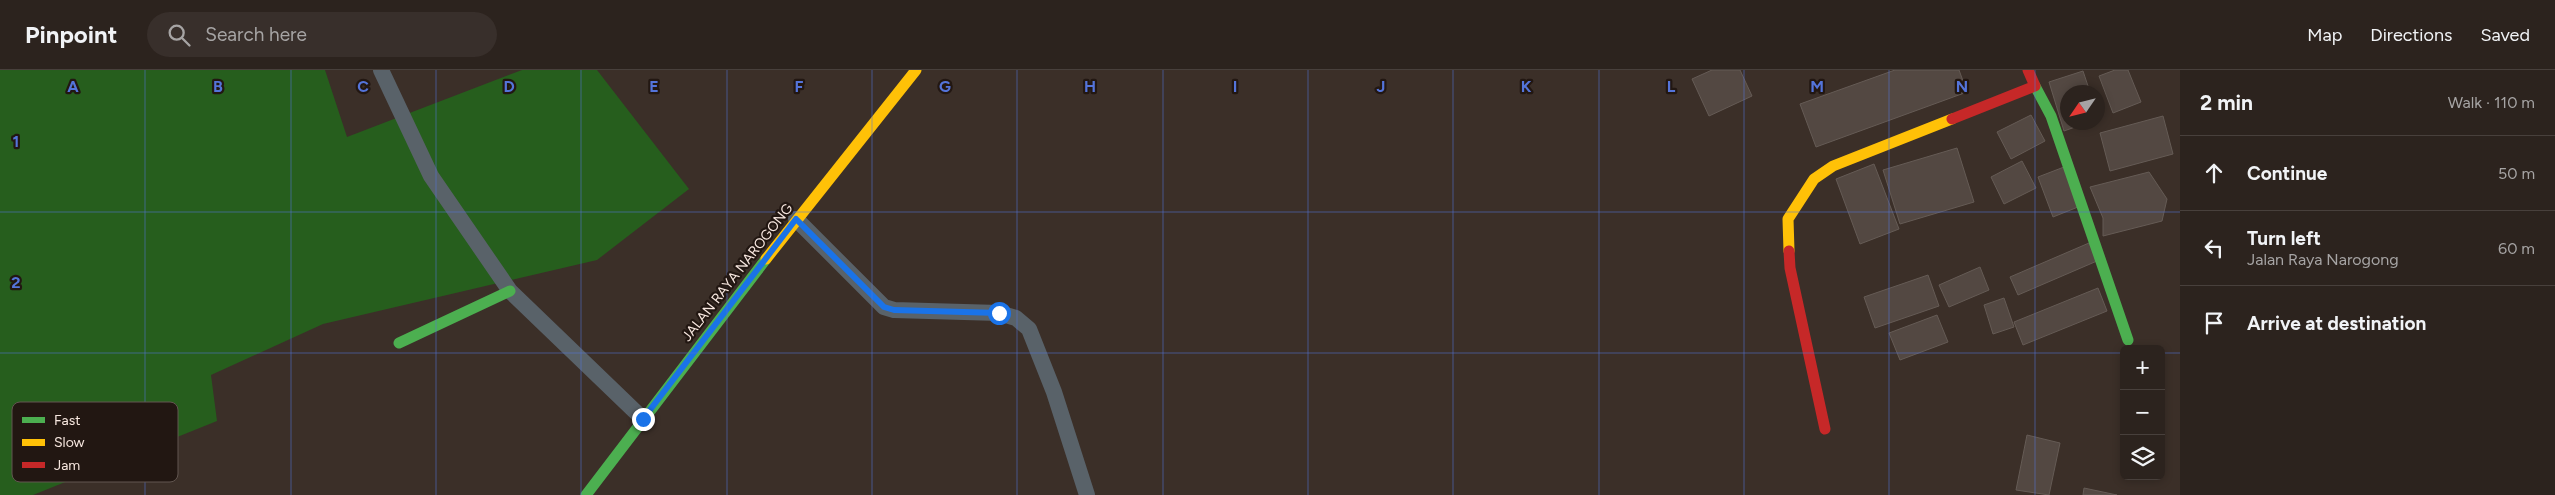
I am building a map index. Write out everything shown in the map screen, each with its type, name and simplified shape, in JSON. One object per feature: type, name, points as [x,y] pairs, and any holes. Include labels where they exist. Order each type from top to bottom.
[{"type":"street","name":"JALAN RAYA NAROGONG","points":[[586,495],[796,219],[916,70]]},
{"type":"street","points":[[2028,70],[2051,116],[2128,340]]},
{"type":"street","points":[[1825,429],[1790,268],[1788,219],[1814,179],[1833,166],[2035,86]]},
{"type":"street","points":[[399,343],[510,291]]},
{"type":"lane","points":[[381,70],[431,176],[510,291],[643,419]]},
{"type":"lane","points":[[796,219],[884,307],[894,310],[999,313],[1016,318],[1030,328],[1054,392],[1087,495]]},
{"type":"green space","points":[[0,70],[325,70],[347,137],[522,70],[597,70],[689,189],[597,260],[323,324],[211,375],[217,421],[178,437],[178,402],[12,402],[12,482],[65,482],[33,495],[0,495]]},
{"type":"building","points":[[1712,70],[1740,70],[1752,96],[1709,116],[1692,79]]},
{"type":"building","points":[[1895,70],[1959,70],[1967,92],[1816,147],[1800,104]]},
{"type":"building","points":[[2115,70],[2128,70],[2141,102],[2113,113],[2105,92],[2105,85],[2102,85],[2099,76]]},
{"type":"building","points":[[2083,71],[2088,85],[2060,85],[2060,118],[2049,82]]},
{"type":"building","points":[[2031,115],[2045,141],[2011,159],[1997,132]]},
{"type":"building","points":[[2163,116],[2173,154],[2110,171],[2100,133]]},
{"type":"building","points":[[1957,148],[1974,202],[1900,224],[1883,170]]},
{"type":"building","points":[[2022,161],[2036,188],[2004,204],[1991,177]]},
{"type":"building","points":[[1874,164],[1899,229],[1860,244],[1836,179]]},
{"type":"building","points":[[2064,167],[2078,207],[2053,217],[2038,177]]},
{"type":"building","points":[[2149,172],[2167,199],[2162,221],[2103,236],[2103,218],[2090,187]]},
{"type":"building","points":[[2089,243],[2097,261],[2018,295],[2010,277]]},
{"type":"building","points":[[1980,267],[1989,290],[1949,307],[1939,285]]},
{"type":"building","points":[[1928,275],[1939,306],[1875,328],[1864,297]]},
{"type":"building","points":[[2098,288],[2107,311],[2023,345],[2014,322]]},
{"type":"building","points":[[2004,298],[2014,327],[1993,334],[1984,305]]},
{"type":"building","points":[[1937,315],[1948,342],[1900,360],[1889,333]]},
{"type":"building","points":[[2027,435],[2060,443],[2049,495],[2016,490]]},
{"type":"building","points":[[2084,488],[2117,495],[2083,495]]},
{"type":"traffic: fast","points":[[2035,86],[2051,116],[2128,340]]},
{"type":"traffic: fast","points":[[586,495],[766,259]]},
{"type":"traffic: fast","points":[[399,343],[510,291]]},
{"type":"traffic: slow","points":[[766,259],[916,70]]},
{"type":"traffic: slow","points":[[1789,251],[1788,219],[1814,179],[1833,166],[1952,119]]},
{"type":"traffic: jam","points":[[1952,119],[2035,86],[2028,70]]},
{"type":"traffic: jam","points":[[1789,251],[1790,268],[1825,429]]},
{"type":"route","points":[[643,419],[796,219],[884,307],[894,310],[999,313]]}]
